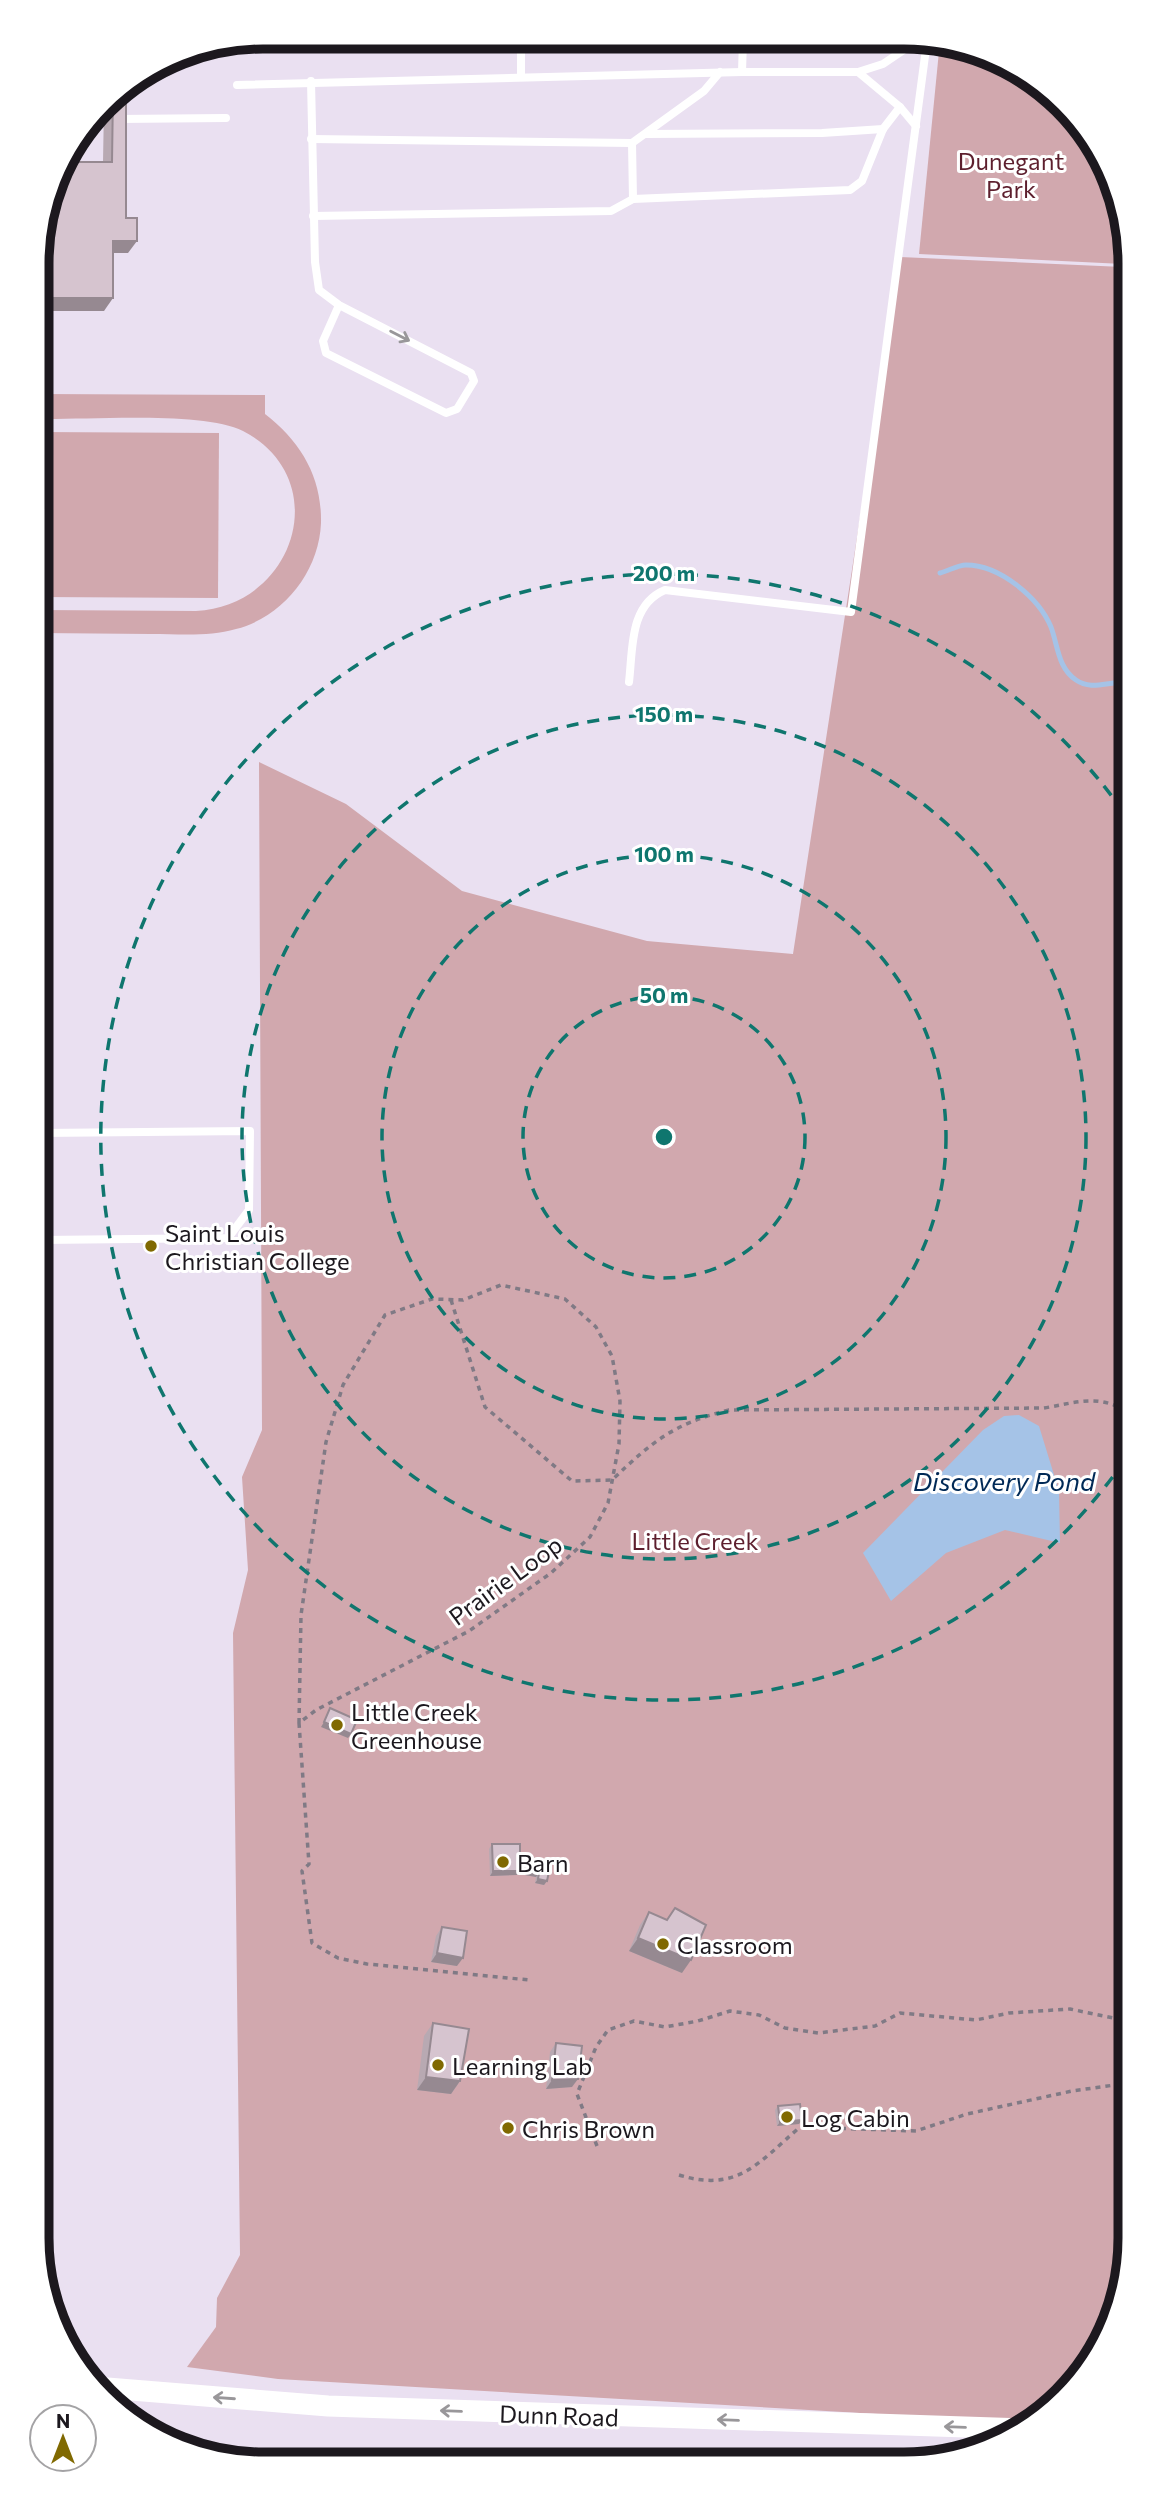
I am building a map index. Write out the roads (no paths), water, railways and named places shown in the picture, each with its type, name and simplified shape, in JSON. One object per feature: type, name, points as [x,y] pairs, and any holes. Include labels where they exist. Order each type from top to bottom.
[{"type":"street","name":"Dunn Road","points":[[111,2388],[328,2406],[1002,2428]]},
{"type":"lane","points":[[521,49],[521,76]]},
{"type":"lane","points":[[742,72],[743,49]]},
{"type":"lane","points":[[237,85],[521,76],[858,72],[883,64],[905,49]]},
{"type":"lane","points":[[629,682],[637,616],[655,594],[665,590],[851,612],[926,51]]},
{"type":"lane","points":[[312,139],[632,142],[704,91],[720,72]]},
{"type":"lane","points":[[858,72],[900,107],[916,126]]},
{"type":"lane","points":[[312,81],[313,216],[315,262],[320,290],[339,305],[471,373],[474,381],[457,410],[446,413],[326,353],[323,341],[339,305]]},
{"type":"lane","points":[[313,216],[611,211],[633,199],[850,190],[862,181],[883,129],[900,107]]},
{"type":"lane","points":[[118,119],[226,118]]},
{"type":"lane","points":[[646,134],[822,133],[883,129]]},
{"type":"lane","points":[[632,142],[633,199]]},
{"type":"lane","points":[[49,1133],[250,1131],[249,1210],[228,1238],[49,1240]]},
{"type":"water","name":"Discovery Pond","points":[[1019,1415],[1039,1426],[1059,1491],[1060,1543],[1005,1530],[946,1553],[891,1601],[863,1553],[983,1430],[1004,1416]]},
{"type":"waterway","points":[[940,573],[966,565],[979,566],[1005,577],[1028,595],[1045,616],[1059,656],[1070,675],[1088,685],[1118,683]]},
{"type":"place","name":"Saint Louis Christian College","points":[[151,1246]]},
{"type":"place","name":"Little Creek Greenhouse","points":[[337,1725]]},
{"type":"place","name":"Barn","points":[[503,1862]]},
{"type":"place","name":"Classroom","points":[[663,1944]]},
{"type":"place","name":"Learning Lab","points":[[438,2065]]},
{"type":"place","name":"Log Cabin","points":[[787,2117]]},
{"type":"place","name":"Chris Brown","points":[[508,2128]]},
{"type":"park label","name":"Dunegant Park","points":[[1011,174]]},
{"type":"park label","name":"Little Creek","points":[[695,1540]]}]
